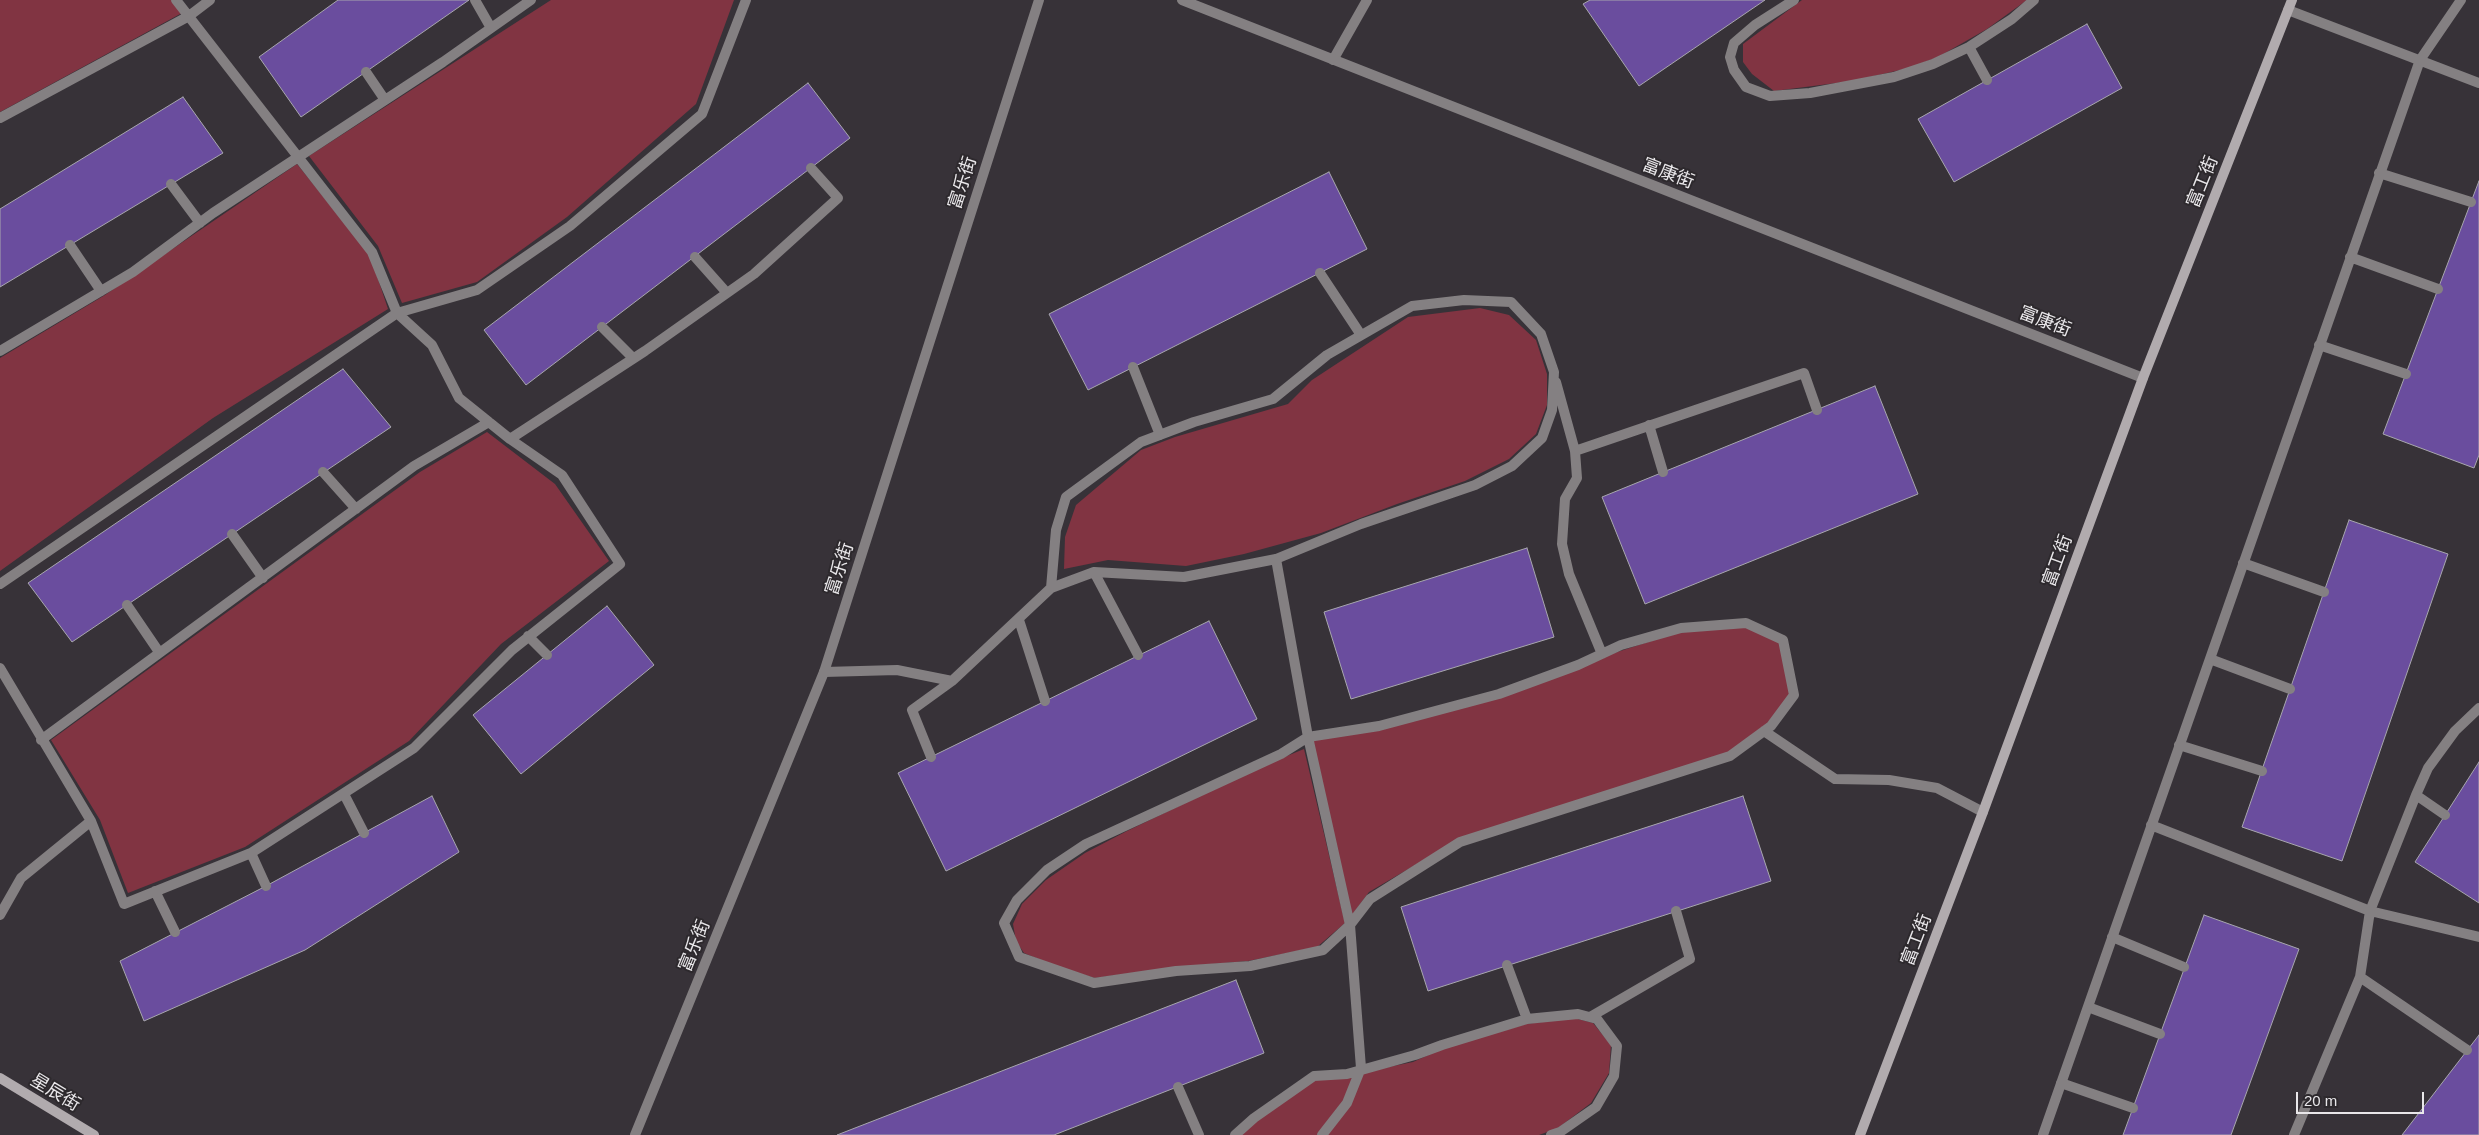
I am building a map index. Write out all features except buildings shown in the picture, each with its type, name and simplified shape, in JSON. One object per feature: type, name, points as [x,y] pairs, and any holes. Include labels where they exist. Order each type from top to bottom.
[{"type":"street","points":[[0,668],[90,822],[124,904],[251,853],[414,748],[528,636],[620,564],[562,475],[510,439],[459,398],[432,345],[397,312],[372,252],[176,0]]},
{"type":"street","points":[[0,118],[189,16],[210,0]]},
{"type":"street","points":[[474,0],[491,28]]},
{"type":"street","points":[[0,351],[133,272],[200,223],[532,0]]},
{"type":"street","points":[[0,584],[397,312],[477,290],[570,226],[702,114],[746,0]]},
{"type":"street","name":"富乐街","points":[[635,1135],[824,672],[1039,0]]},
{"type":"street","name":"富康街","points":[[1182,0],[2143,378]]},
{"type":"street","points":[[1333,60],[1366,0]]},
{"type":"street","points":[[1794,0],[1755,25],[1734,43],[1730,57],[1734,70],[1746,88],[1770,96],[1810,94],[1894,77],[1933,64],[1969,46],[2012,19],[2034,0]]},
{"type":"street","points":[[2043,1135],[2420,60],[2460,0]]},
{"type":"street","points":[[2290,5],[2479,83]]},
{"type":"street","name":"富工街","points":[[1860,1135],[1983,812],[2143,378],[2290,5]]},
{"type":"street","points":[[1969,46],[1987,80]]},
{"type":"street","points":[[366,72],[385,100]]},
{"type":"street","points":[[510,439],[633,358],[754,274],[838,198],[811,168]]},
{"type":"street","points":[[2379,173],[2471,202]]},
{"type":"street","points":[[172,184],[200,223]]},
{"type":"street","points":[[70,245],[101,291]]},
{"type":"street","points":[[695,257],[727,293]]},
{"type":"street","points":[[2350,257],[2438,289]]},
{"type":"street","points":[[1320,273],[1360,335]]},
{"type":"street","points":[[1051,588],[1056,530],[1066,498],[1141,442],[1194,422],[1274,399],[1327,355],[1412,306],[1464,300],[1511,302],[1541,334],[1554,372],[1575,450],[1577,478],[1565,499],[1562,544],[1569,574],[1602,654]]},
{"type":"street","points":[[602,327],[633,358]]},
{"type":"street","points":[[2319,345],[2406,374]]},
{"type":"street","points":[[1134,367],[1160,435]]},
{"type":"street","points":[[931,757],[912,710],[952,681],[1051,588],[1094,572],[1184,577],[1276,559],[1361,524],[1475,485],[1512,466],[1542,438],[1552,410],[1554,372]]},
{"type":"street","points":[[1575,450],[1804,373],[1817,410]]},
{"type":"street","points":[[41,740],[414,466],[489,422]]},
{"type":"street","points":[[1649,425],[1663,472]]},
{"type":"street","points":[[323,472],[356,509]]},
{"type":"street","points":[[232,534],[262,578]]},
{"type":"street","points":[[1276,559],[1308,737],[1350,925],[1361,1068],[1347,1103],[1322,1135]]},
{"type":"street","points":[[2243,563],[2324,592]]},
{"type":"street","points":[[1094,572],[1138,655]]},
{"type":"street","points":[[127,605],[159,652]]},
{"type":"street","points":[[1019,620],[1045,701]]},
{"type":"street","points":[[1746,622],[1783,640],[1794,694],[1771,726],[1730,756],[1460,842],[1370,899],[1350,925],[1323,950],[1250,966],[1176,971],[1094,983],[1018,957],[1004,924],[1017,900],[1047,870],[1086,844],[1281,754],[1308,737],[1380,726],[1499,694],[1602,654],[1621,645],[1681,628],[1746,622]]},
{"type":"street","points":[[528,636],[547,655]]},
{"type":"street","points":[[2210,659],[2290,689]]},
{"type":"street","points":[[824,672],[897,670],[952,681]]},
{"type":"street","points":[[2294,1135],[2360,977],[2370,911],[2416,795],[2428,768],[2455,732],[2479,708]]},
{"type":"street","points":[[1764,731],[1835,779],[1889,780],[1936,788],[1983,812]]},
{"type":"street","points":[[2179,745],[2262,771]]},
{"type":"street","points":[[344,794],[364,833]]},
{"type":"street","points":[[2416,795],[2445,816]]},
{"type":"street","points":[[0,915],[22,878],[90,822]]},
{"type":"street","points":[[2152,825],[2370,911],[2479,937]]},
{"type":"street","points":[[251,853],[266,886]]},
{"type":"street","points":[[155,892],[175,932]]},
{"type":"street","points":[[1590,1017],[1690,959],[1676,911]]},
{"type":"street","points":[[2112,937],[2184,967]]},
{"type":"street","points":[[1507,966],[1527,1019]]},
{"type":"street","points":[[2360,977],[2467,1050]]},
{"type":"street","points":[[2088,1007],[2160,1034]]},
{"type":"street","points":[[1235,1135],[1262,1112],[1314,1076],[1347,1074],[1361,1068],[1415,1055],[1527,1019],[1578,1014],[1597,1018],[1617,1046],[1614,1076],[1596,1107],[1560,1132],[1551,1135]]},
{"type":"street","name":"星辰街","points":[[0,1078],[94,1135]]},
{"type":"street","points":[[2061,1083],[2132,1108]]},
{"type":"street","points":[[1178,1087],[1199,1135]]},
{"type":"shaded area","points":[[0,0],[171,0],[182,13],[0,112]]},
{"type":"shaded area","points":[[551,0],[734,0],[696,104],[567,217],[477,282],[402,303],[378,246],[309,156]]},
{"type":"shaded area","points":[[1802,0],[2027,0],[1987,29],[1938,57],[1909,68],[1852,81],[1774,91],[1752,74],[1743,62],[1743,44]]},
{"type":"shaded area","points":[[297,164],[370,255],[388,309],[213,418],[0,571],[0,358],[105,295]]},
{"type":"shaded area","points":[[1480,308],[1509,315],[1536,340],[1547,374],[1547,405],[1536,434],[1509,459],[1465,481],[1321,533],[1244,554],[1186,566],[1108,560],[1064,569],[1065,537],[1076,505],[1141,450],[1175,437],[1288,404],[1312,380],[1408,317]]},
{"type":"shaded area","points":[[487,432],[555,484],[609,561],[501,644],[409,741],[245,847],[128,893],[100,820],[51,740],[420,472]]},
{"type":"shaded area","points":[[1746,626],[1780,642],[1791,694],[1767,724],[1729,752],[1463,837],[1369,892],[1352,915],[1311,740],[1373,731],[1676,633]]},
{"type":"shaded area","points":[[1304,749],[1345,923],[1317,947],[1248,961],[1177,967],[1095,978],[1060,968],[1024,953],[1016,941],[1013,924],[1022,904],[1046,880],[1085,853],[1127,831],[1260,767]]},
{"type":"shaded area","points":[[1574,1018],[1593,1023],[1611,1045],[1609,1073],[1591,1103],[1558,1128],[1539,1135],[1327,1135],[1364,1072],[1413,1062],[1444,1048],[1526,1024]]},
{"type":"shaded area","points":[[1354,1075],[1342,1104],[1317,1135],[1240,1135],[1257,1120],[1316,1079]]}]
